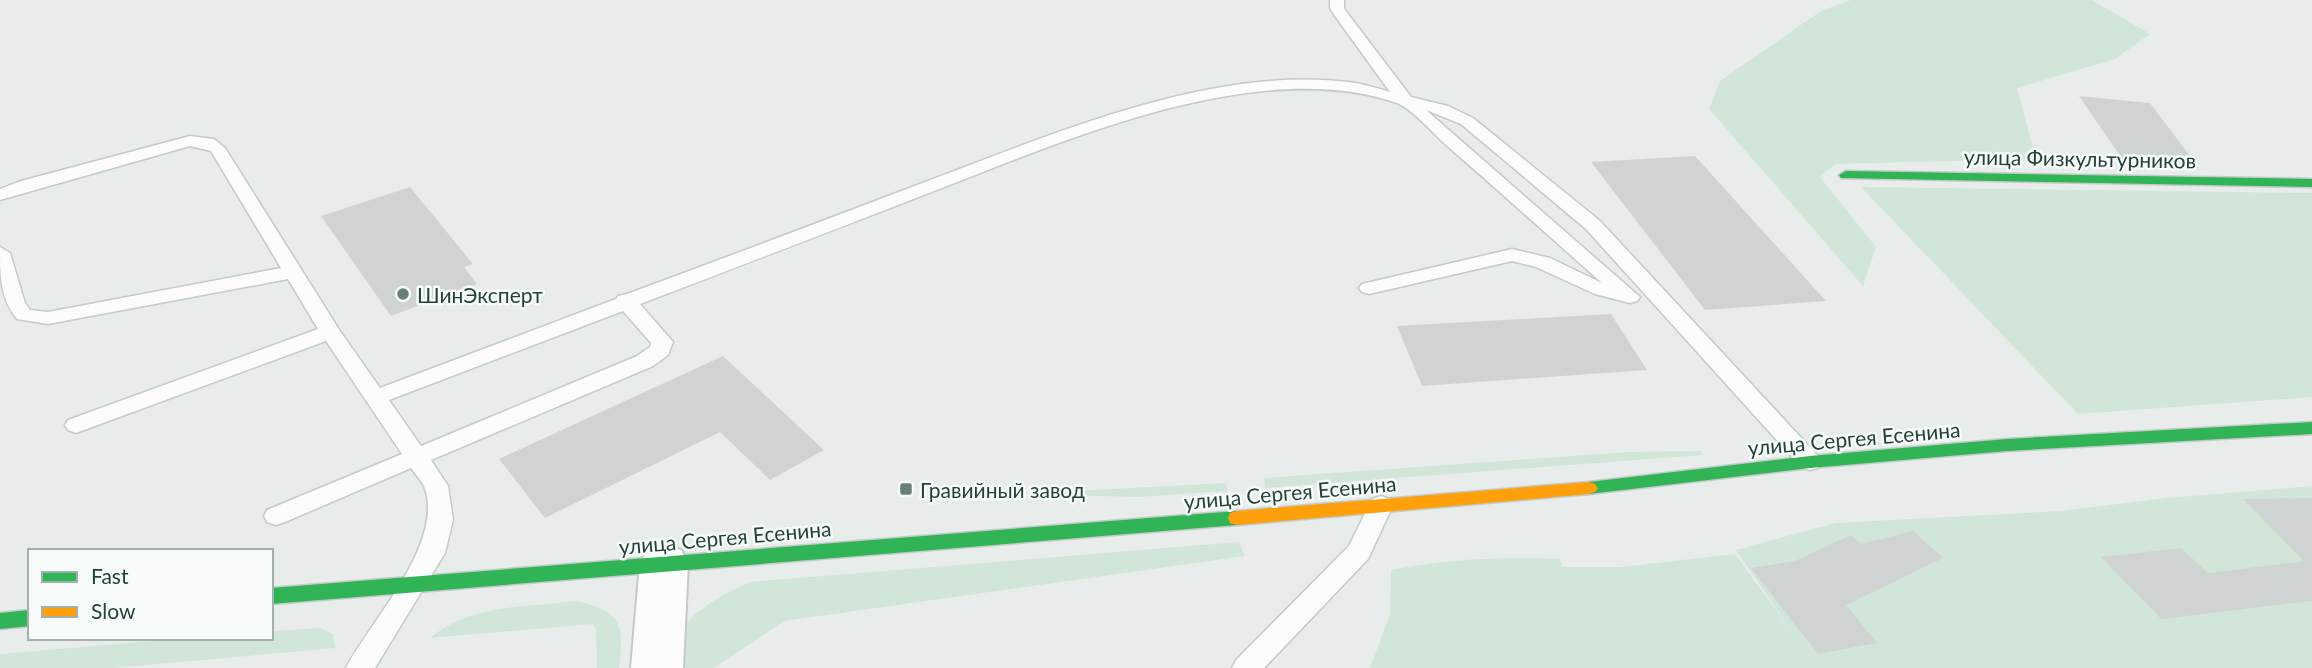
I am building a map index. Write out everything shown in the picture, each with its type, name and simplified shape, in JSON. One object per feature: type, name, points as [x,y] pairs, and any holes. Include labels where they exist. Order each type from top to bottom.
[{"type":"street","name":"улица Физкультурников","points":[[1846,175],[2312,183]]},
{"type":"street","name":"улица Сергея Есенина","points":[[273,596],[1555,492],[1810,462],[2007,445],[2312,428]]},
{"type":"street","points":[[657,668],[664,563]]},
{"type":"street","points":[[0,621],[28,618]]},
{"type":"lane","points":[[1337,0],[1337,8],[1342,16],[1404,98],[1630,298]]},
{"type":"lane","points":[[374,398],[625,300],[1058,138],[1153,109],[1227,91],[1284,85],[1341,86],[1404,98],[1442,109],[1467,121],[1481,132],[1593,225],[1810,462]]},
{"type":"lane","points":[[0,195],[190,141],[208,143],[217,148],[330,332],[436,486],[440,520],[432,553],[360,668]]},
{"type":"lane","points":[[0,253],[15,305],[24,315],[47,318],[293,272]]},
{"type":"lane","points":[[1369,288],[1513,255],[1536,259],[1590,286],[1630,298],[1662,301]]},
{"type":"lane","points":[[276,516],[653,356],[660,350],[662,342],[625,300]]},
{"type":"lane","points":[[76,425],[330,332]]},
{"type":"lane","points":[[1246,668],[1359,552],[1381,505]]},
{"type":"green space","points":[[1851,0],[2092,0],[2150,34],[2115,59],[2017,88],[2036,159],[1835,164],[1820,177],[1876,247],[1863,286],[1709,109],[1720,81],[1821,11]]},
{"type":"green space","points":[[1861,187],[2312,193],[2312,397],[2078,414]]},
{"type":"green space","points":[[1701,451],[1703,455],[1265,488],[1264,478],[1627,452]]},
{"type":"green space","points":[[1226,483],[1227,491],[1138,497],[1056,495],[1055,492]]},
{"type":"green space","points":[[2312,486],[2312,668],[1370,668],[1390,614],[1391,570],[1475,559],[1518,558],[1560,559],[1563,567],[1621,567],[1735,554],[1793,633],[1736,550],[1835,523],[2060,511],[2167,498]]},
{"type":"green space","points":[[1239,542],[1245,556],[784,621],[714,668],[683,668],[682,635],[691,619],[710,603],[750,582]]},
{"type":"green space","points":[[577,601],[604,610],[617,622],[621,641],[619,668],[597,668],[596,629],[592,624],[430,638],[446,627],[481,613],[519,606]]},
{"type":"green space","points":[[320,628],[333,634],[335,648],[114,668],[0,668],[0,654],[164,640],[273,640],[273,631]]},
{"type":"building","points":[[2079,96],[2150,103],[2199,168],[2123,160]]},
{"type":"building","points":[[1695,156],[1826,301],[1705,310],[1591,162]]},
{"type":"building","points":[[410,187],[473,264],[464,267],[477,284],[391,316],[321,216]]},
{"type":"building","points":[[1611,314],[1647,370],[1422,386],[1397,326]]},
{"type":"building","points":[[723,356],[824,450],[770,480],[720,432],[545,518],[499,459]]},
{"type":"building","points":[[2312,498],[2312,601],[2161,619],[2101,557],[2181,548],[2208,573],[2304,561],[2243,499]]},
{"type":"building","points":[[1913,531],[1943,558],[1846,605],[1877,643],[1818,654],[1751,568],[1795,561],[1851,535],[1861,544]]},
{"type":"traffic: fast","points":[[1846,175],[2312,183]]},
{"type":"traffic: fast","points":[[1589,488],[1810,462],[2007,445],[2312,428]]},
{"type":"traffic: fast","points":[[273,596],[1237,518]]},
{"type":"traffic: fast","points":[[0,621],[28,618]]},
{"type":"traffic: slow","points":[[1237,518],[1589,488]]},
{"type":"place","name":"ШинЭксперт","points":[[403,294]]},
{"type":"place","name":"Гравийный завод","points":[[906,489]]}]
